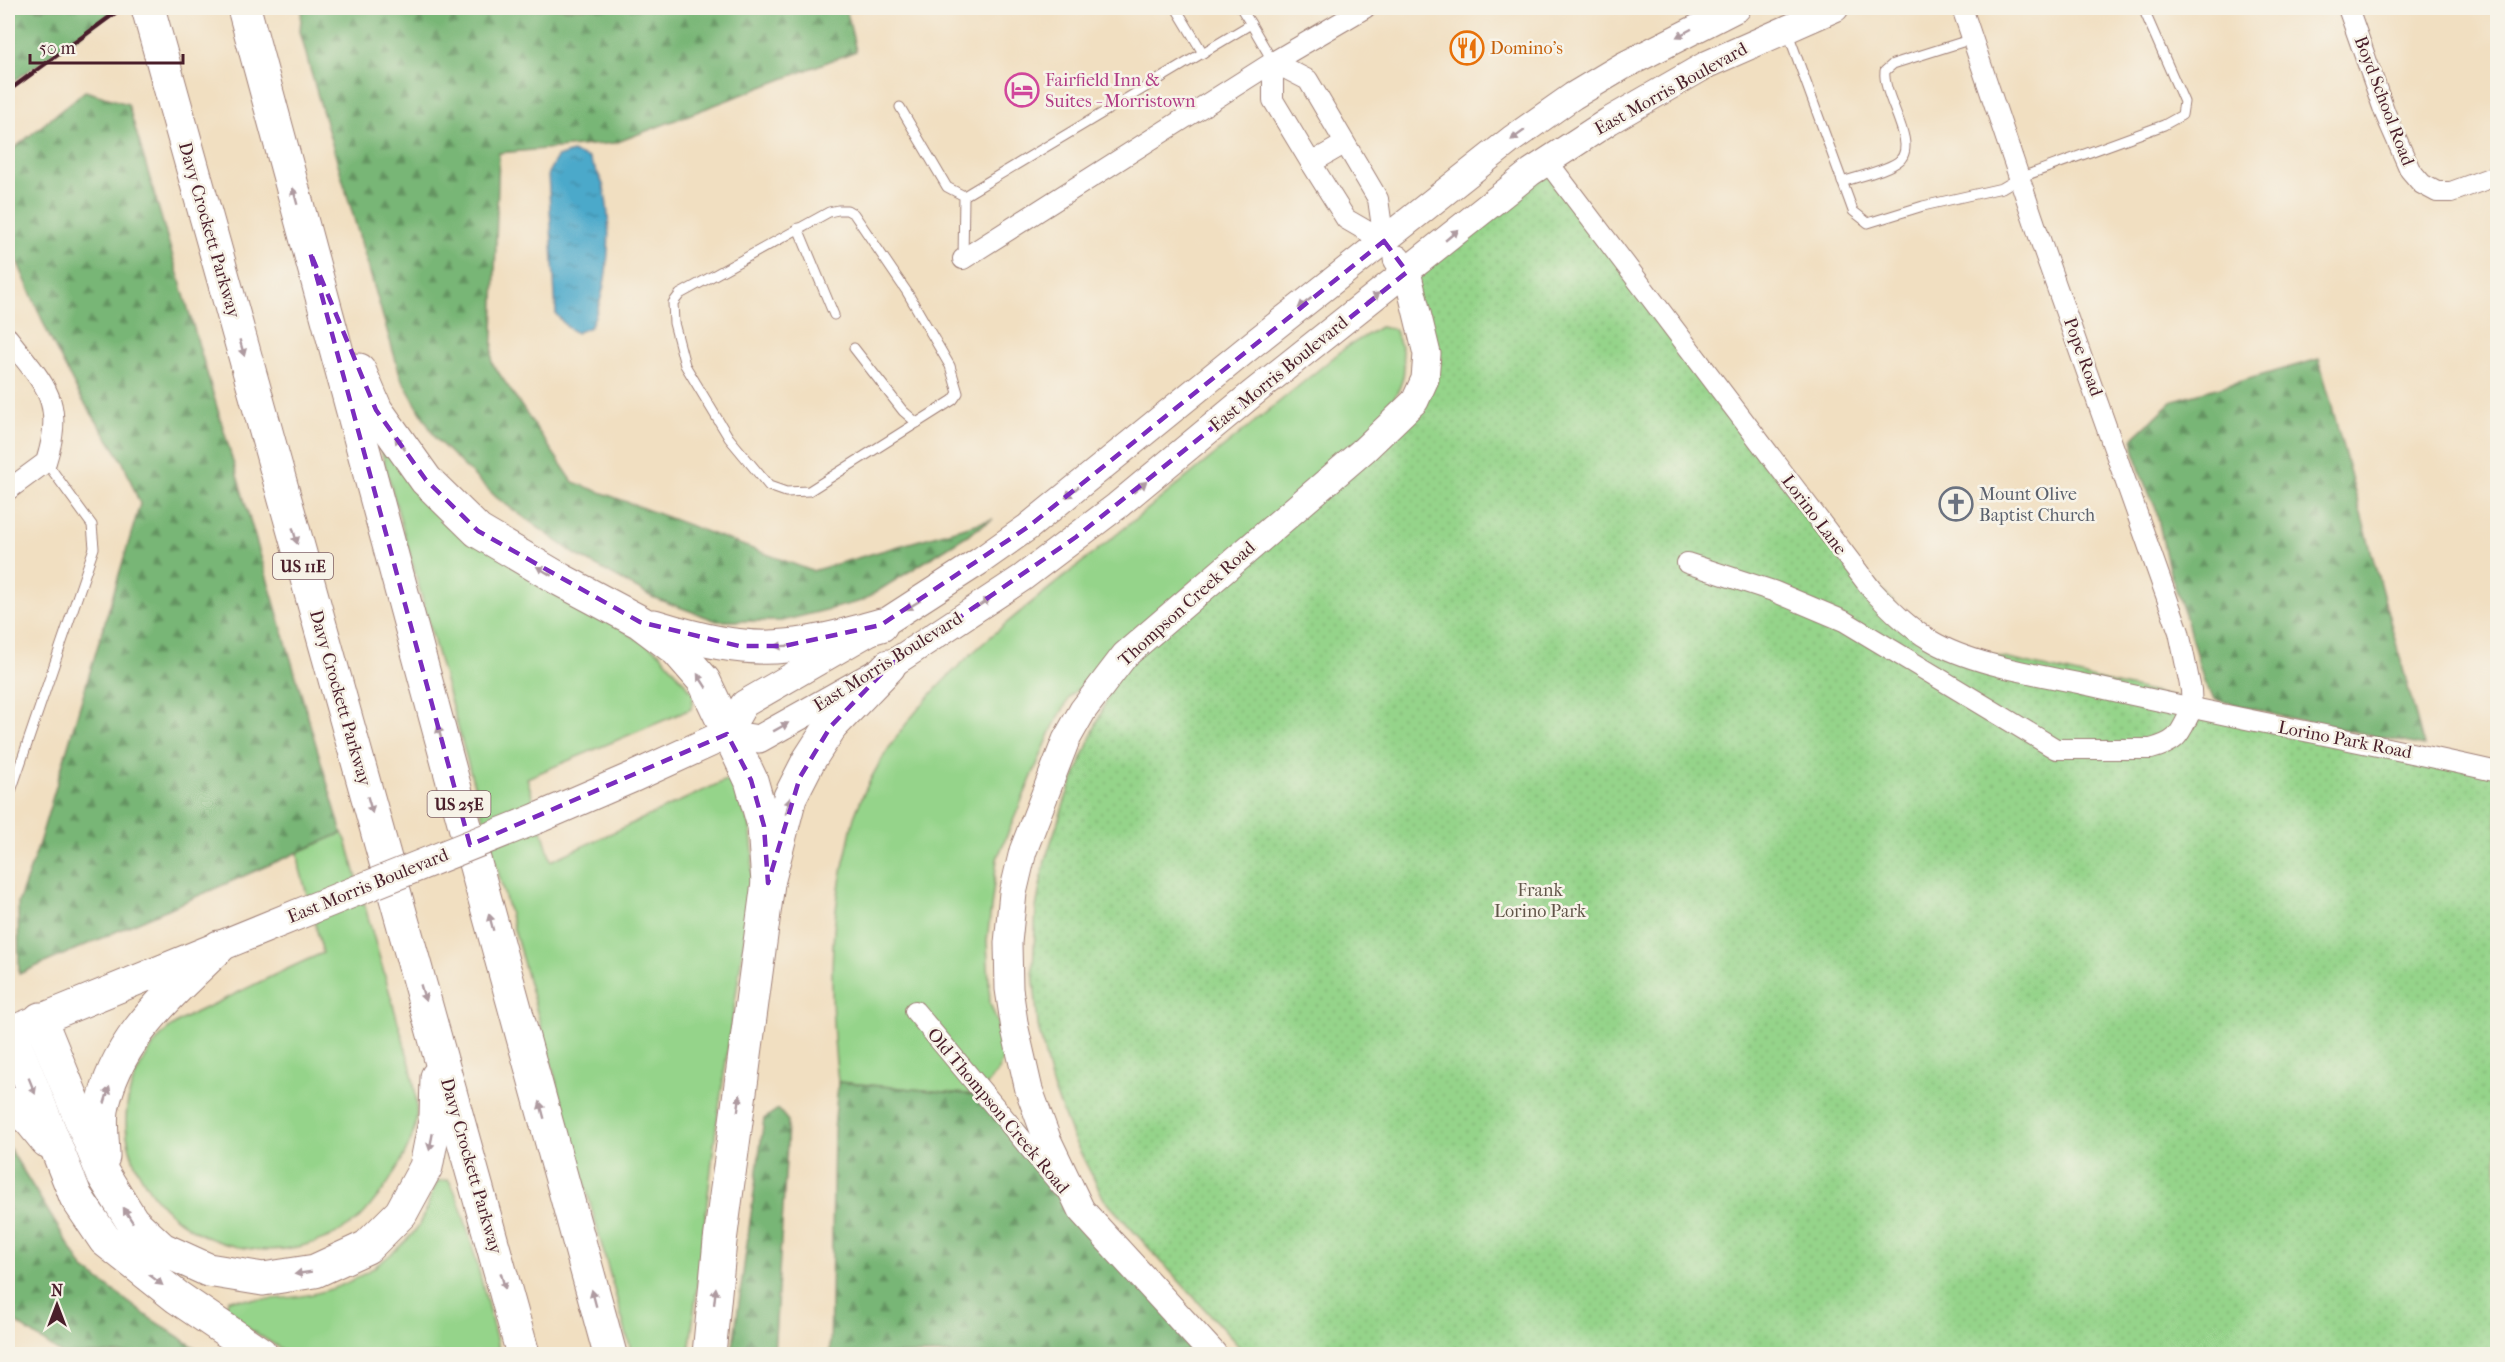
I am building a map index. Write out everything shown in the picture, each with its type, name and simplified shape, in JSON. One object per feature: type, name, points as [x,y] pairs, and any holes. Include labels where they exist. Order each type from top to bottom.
[{"type":"highway","name":"Davy Crockett Parkway","points":[[148,8],[524,1354]]},
{"type":"highway","points":[[244,8],[310,252],[376,410],[426,480],[478,531],[561,580],[640,622],[677,650],[704,681],[726,734],[751,780],[764,826],[768,883]]},
{"type":"highway","name":"US 25E","points":[[310,252],[610,1354]]},
{"type":"highway","points":[[640,622],[687,636],[739,646],[784,646],[829,640],[881,625]]},
{"type":"highway","points":[[709,1354],[720,1241],[768,883],[790,798],[831,726],[889,666]]},
{"type":"highway","points":[[103,1174],[102,1112],[115,1068],[146,1018],[219,947]]},
{"type":"highway","points":[[19,1028],[132,1221],[162,1249],[208,1270],[262,1279],[315,1271],[367,1247],[401,1213],[426,1167],[436,1116],[437,1042]]},
{"type":"highway","points":[[19,1028],[60,1156],[76,1197],[105,1240],[177,1297],[261,1354]]},
{"type":"highway","points":[[8,1103],[30,1120],[60,1156]]},
{"type":"main road","name":"East Morris Boulevard","points":[[726,734],[744,704],[881,625],[972,567],[1028,527],[1492,154],[1573,96],[1623,66],[1737,8]]},
{"type":"main road","name":"East Morris Boulevard","points":[[19,1028],[538,818],[726,734],[759,739],[889,666],[1022,578],[1501,195],[1547,161],[1609,121],[1708,64],[1786,27],[1835,8]]},
{"type":"main road","points":[[1384,241],[1407,272]]},
{"type":"main road","name":"Thompson Creek Road","points":[[1213,1354],[1081,1210],[1047,1139],[1029,1090],[1015,1029],[1009,989],[1008,943],[1013,893],[1023,850],[1066,740],[1083,710],[1125,655],[1364,450],[1415,401],[1425,379],[1427,354],[1407,272]]},
{"type":"street","points":[[963,259],[1273,62],[1365,8]]},
{"type":"street","name":"Pope Road","points":[[1962,8],[2019,178],[2179,632],[2192,690],[2192,709]]},
{"type":"street","name":"Boyd School Road","points":[[2348,8],[2385,113],[2410,170],[2422,184],[2437,192],[2451,192],[2498,175]]},
{"type":"street","points":[[1273,62],[1308,80],[1378,199],[1384,241]]},
{"type":"street","points":[[1273,62],[1273,100],[1311,163],[1346,219],[1384,241]]},
{"type":"street","points":[[1311,163],[1344,144]]},
{"type":"street","name":"Lorino Lane","points":[[1547,161],[1824,529],[1872,590],[1897,616],[1931,641],[1983,661],[2192,709]]},
{"type":"street","points":[[8,338],[38,377],[52,402],[55,423],[46,462],[8,490]]},
{"type":"street","points":[[1687,563],[1773,591],[1844,621],[2056,749],[2151,749],[2165,745],[2176,739],[2192,709]]},
{"type":"street","name":"Lorino Park Road","points":[[2192,709],[2498,772]]},
{"type":"street","name":"Old Thompson Creek Road","points":[[915,1011],[1081,1210]]},
{"type":"lane","points":[[1176,8],[1203,53]]},
{"type":"lane","points":[[1242,8],[1273,62]]},
{"type":"lane","points":[[1786,27],[1853,211],[1868,223],[1923,206],[2002,188],[2019,178],[2164,126],[2182,115],[2184,102],[2143,8]]},
{"type":"lane","points":[[964,196],[1251,24]]},
{"type":"lane","points":[[1842,182],[1889,166],[1900,160],[1905,150],[1905,139],[1900,121],[1884,82],[1885,71],[1893,64],[1972,39]]},
{"type":"lane","points":[[900,107],[947,187],[964,196]]},
{"type":"lane","points":[[963,259],[964,196]]},
{"type":"lane","points":[[847,210],[854,214],[907,292],[950,366],[958,393],[953,400],[917,423],[809,491],[786,492],[769,486],[729,438],[685,365],[674,323],[673,303],[680,294],[798,228],[829,212],[847,210]]},
{"type":"lane","points":[[798,228],[834,315]]},
{"type":"lane","points":[[854,348],[903,411],[917,423]]},
{"type":"lane","points":[[8,800],[94,548],[92,525],[46,462]]},
{"type":"highlighted area","points":[[1384,241],[1407,272],[1076,537],[889,666],[831,726],[800,777],[768,883],[764,826],[751,780],[727,734],[470,845],[310,252],[376,410],[426,480],[478,531],[640,622],[739,646],[784,646],[881,625],[1028,527]]},
{"type":"green space","points":[[8,8],[118,8],[8,85]]},
{"type":"green space","points":[[302,8],[846,8],[856,51],[615,143],[499,153],[492,363],[573,482],[812,571],[993,519],[862,601],[782,621],[717,621],[652,597],[575,554],[497,498],[436,439],[401,378],[310,69],[300,31]]},
{"type":"green space","points":[[85,91],[128,104],[342,833],[19,974],[18,903],[37,850],[140,504],[122,460],[80,396],[49,336],[12,249],[8,224],[8,171],[11,151]]},
{"type":"green space","name":"Frank Lorino Park","points":[[1547,161],[1824,529],[1931,641],[2497,772],[2497,1354],[1246,1354],[1104,1199],[1072,1136],[1052,1085],[1038,1026],[1033,970],[1036,908],[1045,860],[1067,795],[1125,655],[1425,379],[1407,272]]},
{"type":"green space","points":[[1380,327],[1394,329],[1404,358],[1404,370],[1398,391],[1374,425],[1071,695],[1052,729],[997,859],[987,941],[990,1003],[1007,1048],[997,1073],[977,1095],[838,1082],[833,1023],[832,965],[836,906],[841,878],[856,812],[875,770],[901,731],[931,694],[1001,628],[1345,348]]},
{"type":"green space","points":[[2319,359],[2424,746],[2280,716],[2214,699],[2204,682],[2186,618],[2169,570],[2156,509],[2141,475],[2132,439],[2174,400]]},
{"type":"green space","points":[[377,436],[627,633],[659,652],[694,694],[691,709],[527,778],[551,861],[726,780],[732,782],[750,825],[753,851],[751,894],[716,1128],[689,1354],[632,1354]]},
{"type":"green space","points":[[342,833],[346,840],[410,1064],[416,1106],[414,1129],[405,1153],[383,1191],[356,1221],[328,1237],[299,1247],[268,1250],[238,1247],[209,1238],[182,1223],[159,1202],[141,1176],[130,1149],[126,1120],[130,1092],[134,1079],[151,1049],[162,1035],[176,1024],[200,1010],[323,953],[300,869],[298,852]]},
{"type":"green space","points":[[838,1082],[986,1096],[1221,1354],[830,1354],[834,1131]]},
{"type":"green space","points":[[778,1109],[788,1121],[774,1354],[732,1354],[764,1119]]},
{"type":"green space","points":[[8,1146],[83,1268],[151,1319],[205,1354],[62,1354],[8,1317]]},
{"type":"green space","points":[[448,1180],[461,1208],[500,1354],[289,1354],[232,1318],[225,1308],[229,1299],[292,1298],[330,1289],[367,1272],[411,1236],[421,1222],[438,1181]]},
{"type":"water","points":[[572,152],[589,158],[600,177],[607,204],[609,240],[605,278],[596,312],[590,327],[576,333],[566,326],[556,314],[548,173],[557,157]]},
{"type":"railway","points":[[8,91],[122,8]]},
{"type":"place","name":"Domino's","points":[[1467,48]]},
{"type":"place","name":"Fairfield Inn & Suites - Morristown","points":[[1022,90]]},
{"type":"place","name":"Mount Olive Baptist Church","points":[[1956,504]]}]
